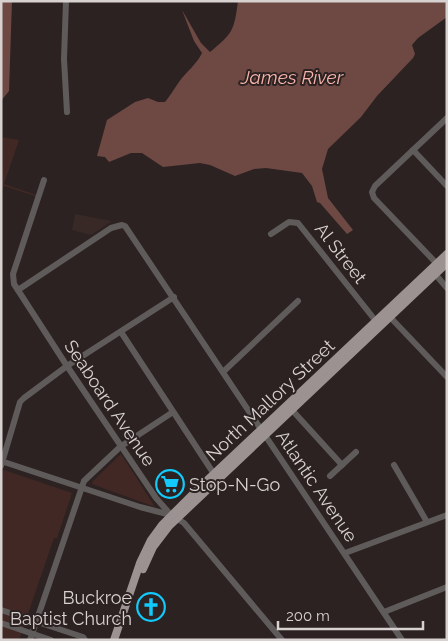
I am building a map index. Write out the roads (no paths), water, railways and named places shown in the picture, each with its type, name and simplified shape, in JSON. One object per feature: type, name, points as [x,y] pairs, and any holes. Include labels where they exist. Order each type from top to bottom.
[{"type":"main road","name":"North Mallory Street","points":[[120,640],[146,562],[159,538],[175,516],[214,474],[292,410],[377,324],[390,317],[440,267],[447,254]]},
{"type":"main road","name":"North Mallory Street","points":[[114,640],[143,555],[156,533],[440,267]]},
{"type":"street","points":[[66,1],[64,59],[67,112]]},
{"type":"street","points":[[447,118],[375,186],[372,192],[372,195],[440,267],[447,288]]},
{"type":"street","points":[[413,150],[447,186]]},
{"type":"street","points":[[18,290],[13,282],[13,274],[44,180]]},
{"type":"street","name":"Al Street","points":[[271,234],[289,222],[298,223],[377,324]]},
{"type":"street","name":"Atlantic Avenue","points":[[18,290],[111,228],[124,225],[128,228],[402,640]]},
{"type":"street","name":"Seaboard Avenue","points":[[18,290],[120,447],[156,498],[184,523],[282,640]]},
{"type":"street","points":[[174,297],[67,366],[20,402],[2,463],[148,510],[175,516]]},
{"type":"street","points":[[223,372],[298,301]]},
{"type":"street","points":[[390,317],[447,378]]},
{"type":"street","points":[[121,332],[214,474]]},
{"type":"street","points":[[292,410],[342,464]]},
{"type":"street","points":[[31,637],[84,481],[120,447],[173,412]]},
{"type":"street","points":[[330,476],[356,452]]},
{"type":"street","points":[[394,465],[427,522]]},
{"type":"street","points":[[345,554],[447,514]]},
{"type":"street","points":[[384,612],[447,587]]},
{"type":"street","points":[[1,610],[83,637],[85,640]]},
{"type":"street","points":[[1,623],[31,637],[51,640]]},
{"type":"water","points":[[1,1],[12,1],[9,91],[1,101]]},
{"type":"water","name":"James River","points":[[238,1],[447,1],[447,17],[418,38],[412,45],[415,54],[413,58],[377,96],[361,117],[328,149],[322,169],[328,198],[353,230],[347,234],[320,203],[317,202],[312,186],[302,173],[266,168],[254,169],[235,176],[210,165],[200,163],[163,167],[142,153],[131,153],[109,162],[105,157],[97,156],[107,120],[135,102],[148,98],[158,102],[165,102],[200,57],[202,53],[194,41],[182,10],[201,43],[210,52],[231,31]]},
{"type":"place","name":"Stop-N-Go","points":[[170,484]]},
{"type":"place","name":"Buckroe Baptist Church","points":[[151,607]]}]
